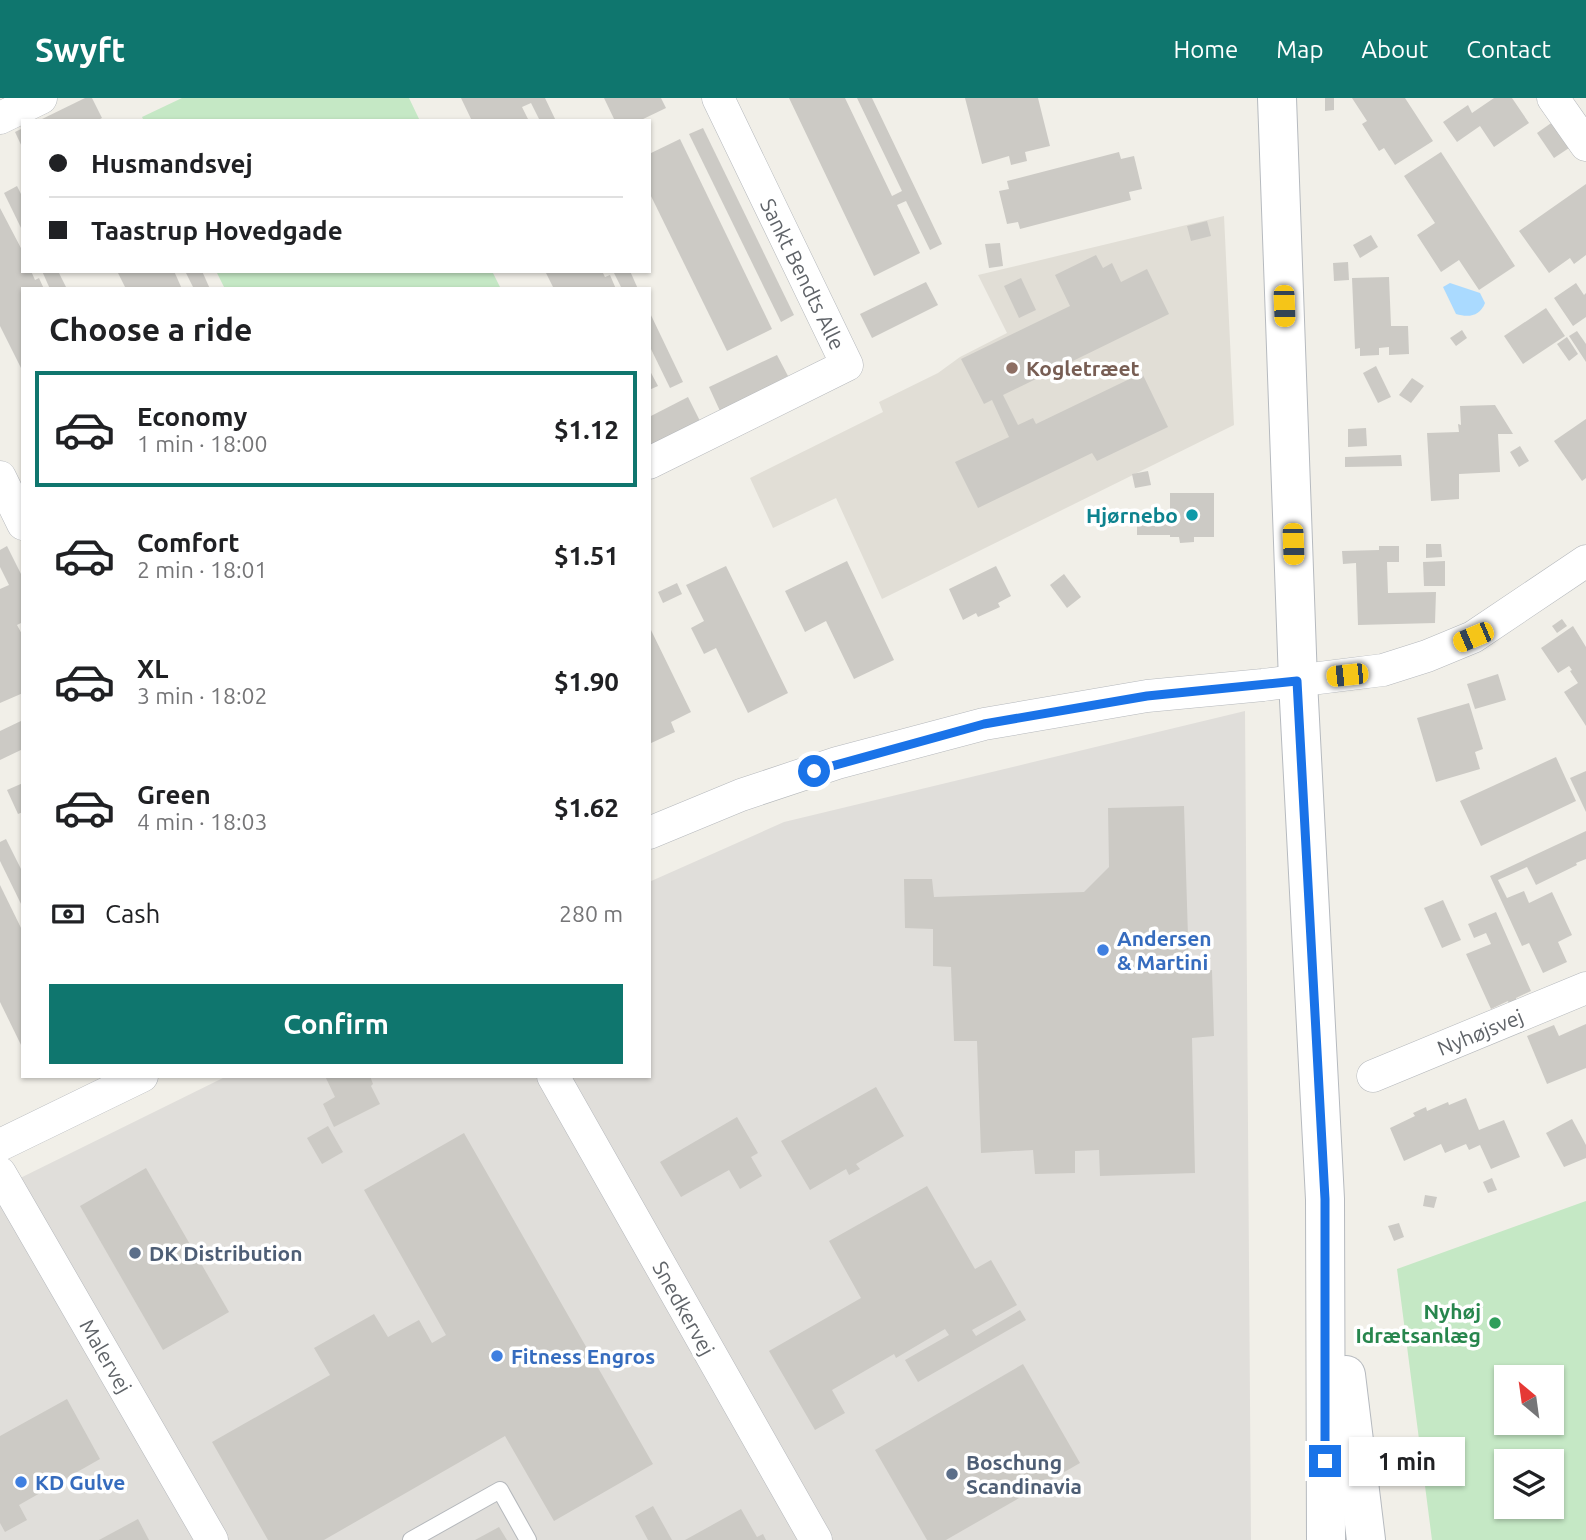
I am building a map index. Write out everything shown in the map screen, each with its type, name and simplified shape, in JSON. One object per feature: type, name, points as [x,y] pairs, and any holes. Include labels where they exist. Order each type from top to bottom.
[{"type":"street","points":[[0,118],[41,98]]},
{"type":"street","name":"Sankt Bendts Alle","points":[[651,462],[847,365],[718,98]]},
{"type":"street","points":[[1277,98],[1297,681],[1325,1199],[1326,1540]]},
{"type":"street","points":[[1553,98],[1586,145]]},
{"type":"street","points":[[0,477],[21,520]]},
{"type":"street","points":[[651,832],[741,795],[838,763],[984,724],[1147,696],[1383,670],[1473,637],[1586,561]]},
{"type":"street","name":"Nyhøjsvej","points":[[1373,1076],[1586,988]]},
{"type":"street","points":[[0,1145],[138,1078]]},
{"type":"street","name":"Snedkervej","points":[[554,1078],[816,1540]]},
{"type":"street","name":"Malervej","points":[[0,1173],[212,1540]]},
{"type":"street","points":[[1325,1199],[1366,1540]]},
{"type":"lane","points":[[411,1540],[499,1489],[528,1540]]},
{"type":"shaded area","points":[[1224,216],[1234,425],[882,599],[836,498],[773,528],[750,478],[883,412],[879,402],[938,373],[960,357],[1007,333],[978,275]]},
{"type":"shaded area","points":[[1245,711],[1251,1540],[0,1540],[0,1188],[223,1078],[651,1078],[651,881],[784,822]]},
{"type":"green space","points":[[182,98],[409,98],[419,119],[143,119],[142,117]]},
{"type":"green space","points":[[217,273],[493,273],[500,287],[224,287]]},
{"type":"green space","name":"Nyhøj Idrætsanlæg","points":[[1586,1201],[1586,1540],[1432,1540],[1397,1269]]},
{"type":"water","points":[[1450,283],[1480,293],[1485,303],[1480,311],[1470,316],[1456,314],[1443,287]]},
{"type":"building","points":[[85,98],[92,98],[102,118],[100,119],[42,119]]},
{"type":"building","points":[[461,98],[545,98],[555,119],[539,119],[531,103],[522,107],[528,119],[471,119]]},
{"type":"building","points":[[604,98],[661,98],[666,108],[643,119],[614,119]]},
{"type":"building","points":[[789,98],[845,98],[892,196],[902,191],[857,98],[872,98],[942,244],[930,250],[906,201],[897,205],[920,253],[874,276]]},
{"type":"building","points":[[965,98],[1038,98],[1050,146],[1025,152],[1027,161],[1011,165],[1009,156],[982,164]]},
{"type":"building","points":[[1325,98],[1334,98],[1334,110],[1325,111]]},
{"type":"building","points":[[1352,98],[1405,98],[1433,141],[1395,165],[1384,148],[1379,151],[1362,124],[1367,121]]},
{"type":"building","points":[[1494,98],[1512,98],[1529,123],[1494,147],[1480,126],[1457,142],[1443,122],[1468,105],[1472,113]]},
{"type":"building","points":[[1554,121],[1572,146],[1554,158],[1537,133]]},
{"type":"building","points":[[703,128],[794,315],[781,322],[689,134]]},
{"type":"building","points":[[21,129],[21,145],[15,132]]},
{"type":"building","points":[[680,139],[772,329],[727,351],[651,196],[651,153]]},
{"type":"building","points":[[1119,152],[1121,159],[1134,156],[1142,189],[1129,192],[1131,200],[1020,229],[1018,222],[1007,224],[999,191],[1009,189],[1007,181]]},
{"type":"building","points":[[1441,152],[1515,266],[1479,290],[1459,260],[1441,272],[1417,235],[1435,223],[1404,176]]},
{"type":"building","points":[[1586,184],[1586,255],[1574,264],[1570,258],[1549,273],[1519,231]]},
{"type":"building","points":[[17,186],[21,194],[21,228],[4,193]]},
{"type":"building","points":[[0,208],[21,248],[21,273],[32,273],[35,280],[39,278],[43,287],[21,287],[21,368],[0,326]]},
{"type":"building","points":[[1207,221],[1211,236],[1191,241],[1187,226]]},
{"type":"building","points":[[1371,235],[1378,247],[1360,258],[1353,245]]},
{"type":"building","points":[[1000,243],[1003,266],[989,268],[985,244]]},
{"type":"building","points":[[1096,255],[1103,268],[1112,263],[1121,282],[1147,269],[1169,314],[1003,395],[1018,425],[1033,418],[1036,424],[1142,373],[1168,427],[1097,461],[1092,453],[978,508],[955,462],[1009,437],[992,400],[984,404],[961,359],[1070,306],[1055,275]]},
{"type":"building","points":[[1348,262],[1349,280],[1334,281],[1333,263]]},
{"type":"building","points":[[43,273],[59,273],[66,287],[49,287]]},
{"type":"building","points":[[118,273],[175,273],[181,287],[125,287]]},
{"type":"building","points":[[186,273],[203,273],[209,287],[193,287]]},
{"type":"building","points":[[546,273],[603,273],[605,277],[610,275],[615,287],[553,287]]},
{"type":"building","points":[[614,273],[631,273],[637,287],[621,287]]},
{"type":"building","points":[[1389,277],[1391,326],[1408,326],[1409,354],[1389,355],[1389,347],[1379,348],[1379,355],[1360,356],[1360,348],[1355,349],[1352,278]]},
{"type":"building","points":[[1021,278],[1036,310],[1019,318],[1004,286]]},
{"type":"building","points":[[926,282],[938,305],[872,338],[860,314]]},
{"type":"building","points":[[1576,283],[1584,295],[1586,293],[1586,317],[1573,326],[1554,298]]},
{"type":"building","points":[[1546,308],[1565,336],[1523,364],[1504,336]]},
{"type":"building","points":[[651,315],[683,382],[670,388],[651,349]]},
{"type":"building","points":[[1462,330],[1467,338],[1456,346],[1450,338]]},
{"type":"building","points":[[1577,331],[1586,344],[1586,362],[1569,336]]},
{"type":"building","points":[[1567,337],[1578,354],[1569,361],[1557,344]]},
{"type":"building","points":[[777,355],[788,376],[720,411],[709,387]]},
{"type":"building","points":[[1376,366],[1391,397],[1378,403],[1363,373]]},
{"type":"building","points":[[651,373],[658,386],[651,389]]},
{"type":"building","points":[[1412,378],[1424,386],[1411,403],[1399,395]]},
{"type":"building","points":[[688,397],[700,421],[651,444],[651,416]]},
{"type":"building","points":[[1495,405],[1513,434],[1498,434],[1500,472],[1459,474],[1459,499],[1431,501],[1427,433],[1459,432],[1460,406]]},
{"type":"building","points":[[1586,419],[1586,478],[1582,481],[1554,441]]},
{"type":"building","points":[[1366,428],[1367,446],[1348,447],[1348,429]]},
{"type":"building","points":[[1520,446],[1529,461],[1519,467],[1510,452]]},
{"type":"building","points":[[1401,455],[1402,466],[1345,467],[1345,457]]},
{"type":"building","points":[[1148,471],[1151,485],[1135,488],[1132,474]]},
{"type":"building","name":"Hjørnebo","points":[[1170,493],[1214,493],[1214,537],[1194,537],[1194,542],[1180,543],[1179,537],[1170,535],[1137,535],[1137,512],[1161,512],[1161,519],[1170,519]]},
{"type":"building","points":[[1426,544],[1441,544],[1442,557],[1426,558]]},
{"type":"building","points":[[7,546],[21,574],[21,623],[17,625],[21,632],[21,694],[0,703],[0,589],[9,585],[0,567],[0,550]]},
{"type":"building","points":[[1379,546],[1399,546],[1399,562],[1387,562],[1388,593],[1436,592],[1435,623],[1358,625],[1356,563],[1343,564],[1342,551],[1379,550]]},
{"type":"building","points":[[847,561],[894,660],[854,679],[826,621],[805,632],[785,591]]},
{"type":"building","points":[[1445,561],[1445,586],[1424,586],[1423,562]]},
{"type":"building","points":[[726,566],[788,693],[748,713],[716,648],[704,654],[691,628],[704,621],[686,585]]},
{"type":"building","points":[[996,566],[1011,596],[998,603],[1000,607],[978,617],[976,613],[963,620],[949,589]]},
{"type":"building","points":[[1064,574],[1081,597],[1067,608],[1050,585]]},
{"type":"building","points":[[677,583],[682,594],[663,603],[658,592]]},
{"type":"building","points":[[1562,619],[1567,626],[1557,633],[1552,626]]},
{"type":"building","points":[[1573,626],[1586,647],[1586,726],[1564,692],[1578,683],[1570,671],[1572,670],[1569,666],[1558,673],[1541,648]]},
{"type":"building","points":[[651,630],[691,712],[671,722],[675,732],[651,743]]},
{"type":"building","points":[[1498,674],[1506,700],[1475,709],[1467,684]]},
{"type":"building","points":[[1469,703],[1483,749],[1475,752],[1480,769],[1436,782],[1417,718]]},
{"type":"building","points":[[21,721],[21,750],[0,760],[0,731]]},
{"type":"building","points":[[1556,757],[1576,801],[1481,846],[1460,801]]},
{"type":"building","points":[[1586,771],[1586,812],[1570,778]]},
{"type":"building","points":[[21,784],[21,813],[18,814],[7,790]]},
{"type":"building","points":[[1184,806],[1189,970],[1212,970],[1214,1036],[1192,1038],[1195,1173],[1100,1176],[1099,1150],[1075,1151],[1075,1173],[1035,1174],[1033,1150],[981,1153],[977,1041],[954,1041],[951,967],[933,966],[933,929],[905,928],[904,879],[932,879],[934,897],[1084,892],[1109,867],[1108,808]]},
{"type":"building","points":[[1586,831],[1586,859],[1576,863],[1577,865],[1536,885],[1527,867],[1498,880],[1507,898],[1524,891],[1529,903],[1552,892],[1572,935],[1558,942],[1567,962],[1543,973],[1529,943],[1522,946],[1490,876]]},
{"type":"building","points":[[6,839],[21,869],[21,904],[0,861],[0,842]]},
{"type":"building","points":[[0,885],[21,928],[21,1045],[0,1002]]},
{"type":"building","points":[[1443,900],[1461,940],[1442,948],[1424,908]]},
{"type":"building","points":[[1496,912],[1531,991],[1516,998],[1517,1001],[1509,1004],[1508,1001],[1491,1009],[1466,954],[1491,944],[1486,933],[1474,938],[1468,924]]},
{"type":"building","points":[[1586,1024],[1586,1068],[1547,1084],[1527,1036],[1554,1025],[1559,1036]]},
{"type":"building","points":[[326,1078],[371,1078],[371,1086],[380,1104],[334,1127],[323,1104],[335,1097]]},
{"type":"building","points":[[876,1087],[904,1136],[856,1164],[860,1169],[849,1175],[846,1169],[810,1190],[781,1141]]},
{"type":"building","points":[[1466,1098],[1479,1130],[1504,1120],[1520,1157],[1491,1169],[1480,1145],[1469,1150],[1466,1144],[1445,1153],[1441,1144],[1404,1161],[1390,1128],[1415,1116],[1413,1113],[1426,1107],[1427,1111]]},
{"type":"building","points":[[737,1117],[758,1153],[751,1157],[762,1176],[740,1189],[729,1170],[681,1197],[660,1162]]},
{"type":"building","points":[[1572,1119],[1586,1145],[1586,1158],[1564,1167],[1546,1133]]},
{"type":"building","points":[[328,1126],[343,1152],[322,1164],[307,1138]]},
{"type":"building","points":[[464,1133],[653,1464],[554,1521],[505,1436],[324,1540],[268,1540],[212,1442],[330,1375],[314,1348],[374,1314],[388,1337],[419,1320],[432,1343],[446,1335],[364,1190]]},
{"type":"building","points":[[146,1168],[229,1312],[163,1350],[80,1206]]},
{"type":"building","points":[[1492,1178],[1497,1190],[1488,1193],[1483,1182]]},
{"type":"building","points":[[927,1186],[975,1269],[991,1260],[1017,1305],[972,1330],[976,1336],[1020,1310],[1026,1320],[918,1382],[905,1360],[949,1335],[945,1329],[896,1358],[894,1354],[832,1390],[845,1413],[815,1430],[769,1351],[861,1298],[829,1241]]},
{"type":"building","points":[[1425,1195],[1437,1197],[1434,1208],[1423,1206]]},
{"type":"building","points":[[1399,1223],[1404,1237],[1394,1241],[1388,1226]]},
{"type":"building","points":[[1023,1364],[1080,1463],[946,1540],[927,1540],[875,1450]]},
{"type":"building","points":[[67,1399],[100,1459],[19,1505],[27,1520],[5,1532],[0,1523],[0,1436]]},
{"type":"building","points":[[653,1506],[672,1540],[648,1540],[635,1516]]},
{"type":"building","points":[[741,1509],[757,1537],[763,1534],[766,1540],[685,1540]]},
{"type":"building","points":[[138,1519],[149,1540],[99,1540]]},
{"type":"building","points":[[499,1527],[507,1540],[475,1540]]},
{"type":"place","name":"Kogletræet","points":[[1012,368]]},
{"type":"place","name":"Hjørnebo","points":[[1192,515]]},
{"type":"place","name":"Andersen & Martini","points":[[1103,950]]},
{"type":"place","name":"DK Distribution","points":[[135,1253]]},
{"type":"place","name":"Nyhøj Idrætsanlæg","points":[[1495,1323]]},
{"type":"place","name":"Fitness Engros","points":[[497,1356]]},
{"type":"place","name":"Boschung Scandinavia","points":[[952,1474]]},
{"type":"place","name":"KD Gulve","points":[[21,1482]]},
{"type":"route","points":[[814,771],[984,724],[1147,696],[1297,681],[1325,1199],[1325,1461]]}]
